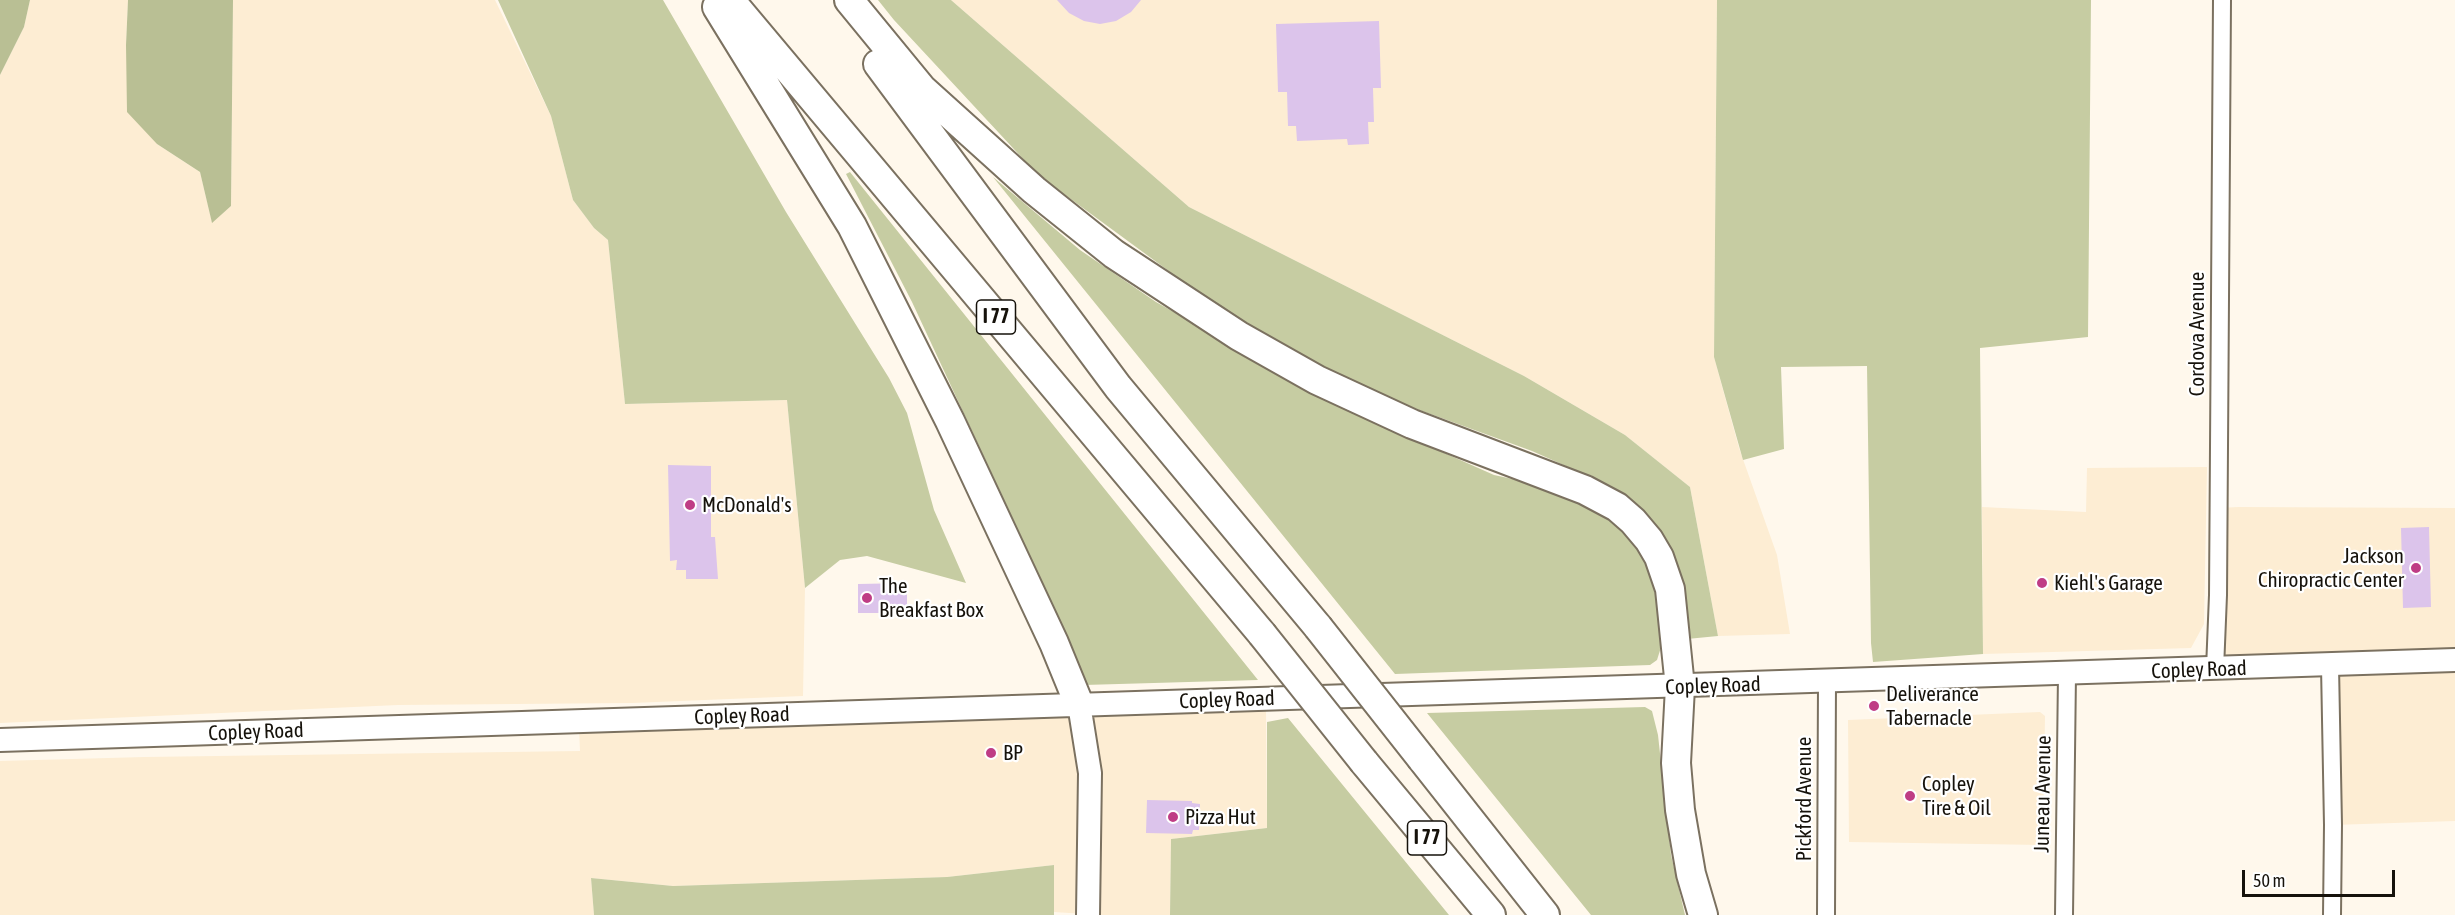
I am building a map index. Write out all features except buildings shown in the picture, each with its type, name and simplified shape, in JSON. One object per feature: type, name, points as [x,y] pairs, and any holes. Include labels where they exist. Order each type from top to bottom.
[{"type":"highway","points":[[713,0],[852,226],[950,421],[1079,704]]},
{"type":"highway","name":"I 77","points":[[730,0],[1262,634],[1491,915]]},
{"type":"highway","name":"I 77","points":[[832,0],[1036,280],[1118,387],[1318,627],[1545,915]]},
{"type":"highway","points":[[849,0],[922,89],[1034,190],[1124,261],[1239,336],[1317,380],[1412,424],[1585,490],[1617,507],[1649,540],[1666,573],[1670,589],[1680,687],[1676,763],[1680,810],[1691,874],[1703,915]]},
{"type":"main road","name":"Copley Road","points":[[0,740],[2330,666],[2455,660]]},
{"type":"main road","points":[[1079,704],[1090,772],[1088,915]]},
{"type":"street","name":"Cordova Avenue","points":[[2215,669],[2218,595],[2223,0]]},
{"type":"street","points":[[2330,666],[2332,915]]},
{"type":"street","name":"Juneau Avenue","points":[[2064,915],[2067,674]]},
{"type":"street","name":"Pickford Avenue","points":[[1826,915],[1827,682]]},
{"type":"shaded area","points":[[30,0],[128,0],[126,45],[157,144],[200,172],[212,222],[231,206],[233,0],[495,0],[551,116],[573,200],[594,228],[608,240],[625,404],[787,400],[805,588],[803,696],[632,703],[398,705],[0,723],[0,75],[24,27]]},
{"type":"shaded area","points":[[951,0],[1717,0],[1714,357],[1739,448],[1777,555],[1790,634],[1718,636],[1690,487],[1625,435],[1524,376],[1189,207]]},
{"type":"shaded area","points":[[2207,467],[2204,624],[2191,648],[1983,654],[1982,507],[2086,512],[2087,468]]},
{"type":"shaded area","points":[[2217,508],[2455,508],[2455,821],[2333,825],[2330,666],[2215,669]]},
{"type":"shaded area","points":[[1266,711],[1267,828],[1171,839],[1170,915],[1100,915],[1054,912],[1054,865],[947,877],[673,886],[591,878],[594,915],[0,915],[0,761],[580,751],[579,727]]},
{"type":"shaded area","points":[[2040,712],[2045,716],[2043,845],[1849,842],[1848,720]]},
{"type":"green space","points":[[0,0],[30,0],[24,27],[0,75]]},
{"type":"green space","points":[[128,0],[233,0],[231,206],[212,223],[200,172],[157,144],[127,112]]},
{"type":"green space","points":[[498,0],[663,0],[786,212],[889,378],[907,413],[934,510],[966,583],[867,556],[840,560],[805,588],[787,400],[625,404],[608,240],[594,228],[573,200],[551,116]]},
{"type":"green space","points":[[878,0],[951,0],[1189,207],[1524,376],[1625,435],[1690,487],[1718,636],[1687,639],[1680,574],[1653,522],[1611,486],[1532,451],[1414,408],[1316,364],[1245,327],[1038,175]]},
{"type":"green space","points":[[1717,0],[2091,0],[2088,337],[1980,348],[1983,654],[1873,662],[1867,366],[1781,367],[1784,449],[1743,460],[1714,357]]},
{"type":"green space","points":[[850,172],[1258,680],[1084,685],[1071,644],[912,302],[846,174]]},
{"type":"green space","points":[[993,177],[1080,250],[1156,302],[1350,411],[1494,475],[1545,486],[1604,513],[1623,527],[1645,559],[1657,592],[1662,644],[1657,660],[1650,665],[1395,674]]},
{"type":"green space","points":[[1645,707],[1652,711],[1658,735],[1671,855],[1685,915],[1591,915],[1427,713]]},
{"type":"green space","points":[[1288,718],[1449,915],[1170,915],[1171,839],[1267,828],[1267,722]]},
{"type":"green space","points":[[1054,865],[1054,915],[594,915],[591,878],[673,886],[947,877]]},
{"type":"place","name":"McDonald's","points":[[690,505]]},
{"type":"place","name":"Jackson Chiropractic Center","points":[[2416,568]]},
{"type":"place","name":"Kiehl's Garage","points":[[2042,583]]},
{"type":"place","name":"The Breakfast Box","points":[[867,598]]},
{"type":"place","name":"Deliverance Tabernacle","points":[[1874,706]]},
{"type":"place","name":"BP","points":[[991,753]]},
{"type":"place","name":"Copley Tire & Oil","points":[[1910,796]]},
{"type":"place","name":"Pizza Hut","points":[[1173,817]]}]
